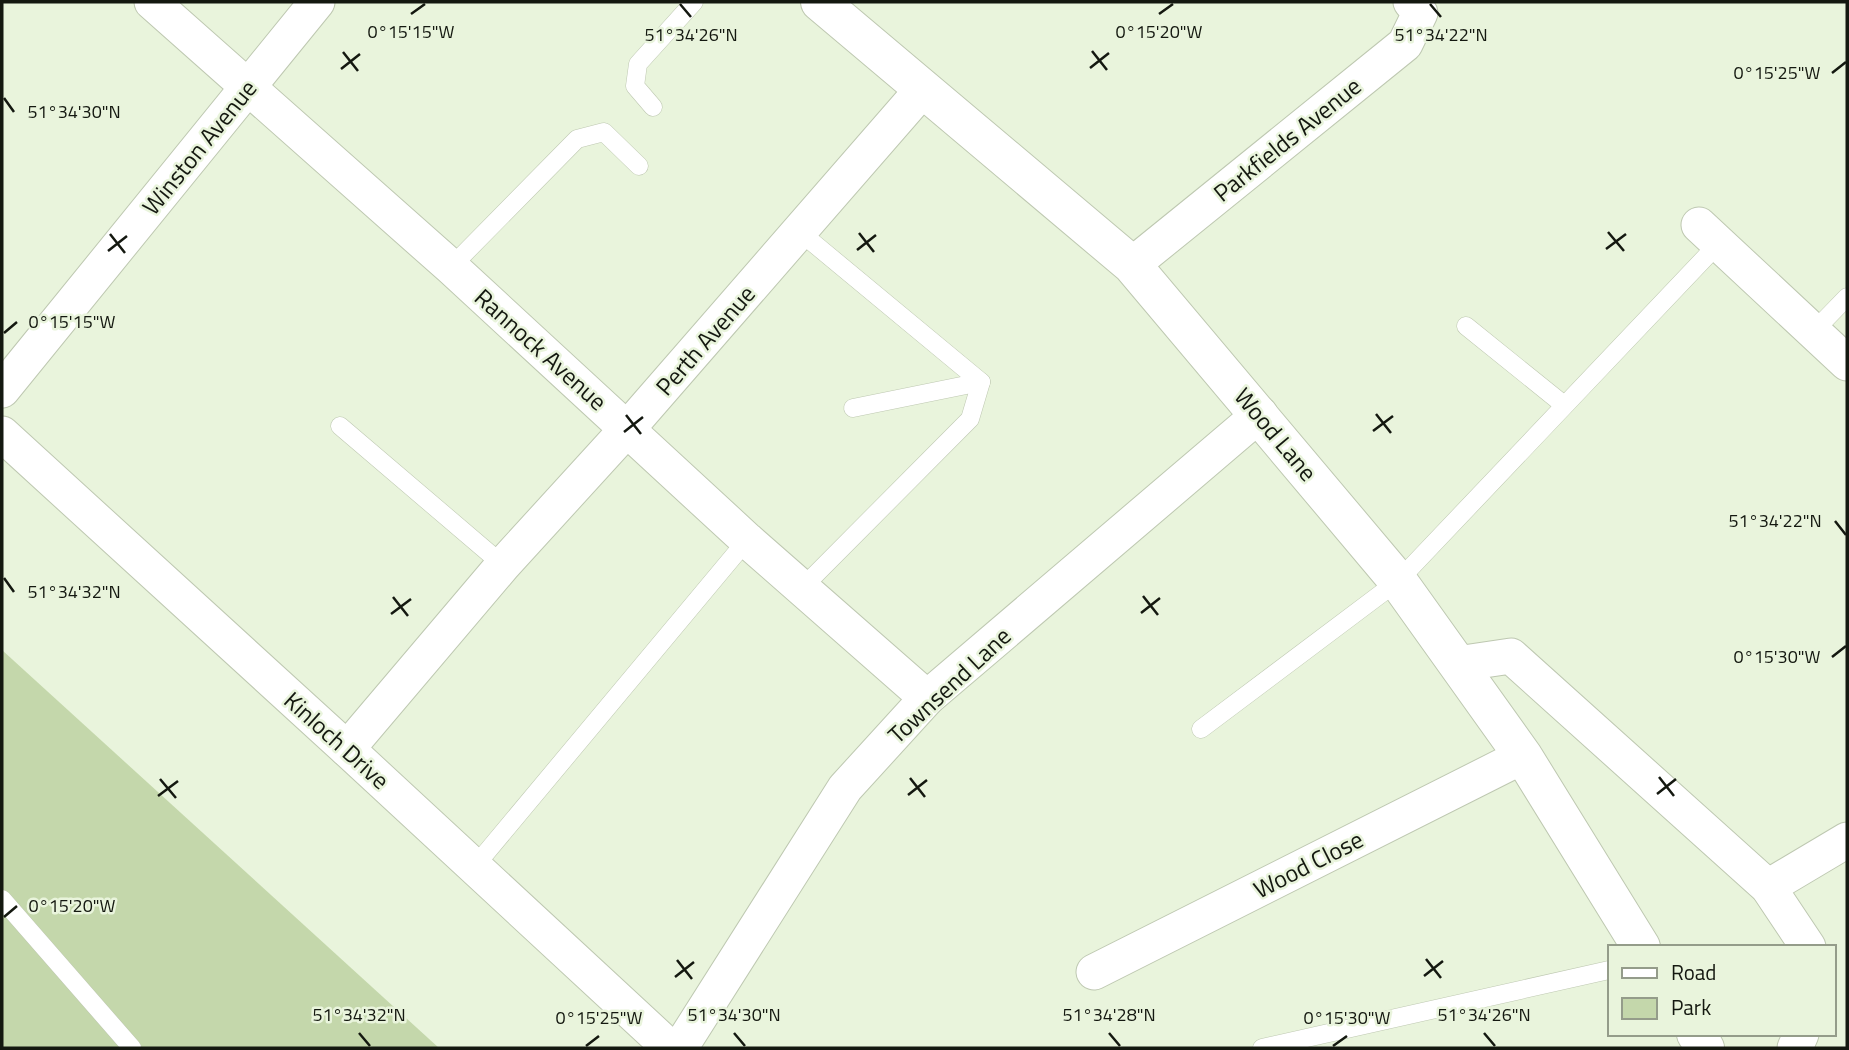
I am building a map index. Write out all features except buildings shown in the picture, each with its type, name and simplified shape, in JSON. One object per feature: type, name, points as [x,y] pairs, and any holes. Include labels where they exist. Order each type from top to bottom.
[{"type":"street","name":"Rannock Avenue","points":[[152,2],[451,267],[747,540],[927,698]]},
{"type":"street","name":"Winston Avenue","points":[[2,390],[317,2]]},
{"type":"street","name":"Wood Lane","points":[[820,2],[1132,265],[1398,580],[1523,756],[1640,945]]},
{"type":"street","name":"Parkfields Avenue","points":[[1132,265],[1405,44],[1420,13],[1411,2]]},
{"type":"street","name":"Perth Avenue","points":[[347,749],[503,565],[628,428],[923,89]]},
{"type":"street","points":[[1709,234],[1847,363]]},
{"type":"street","name":"Townsend Lane","points":[[680,1048],[845,788],[927,698],[1260,415]]},
{"type":"street","name":"Kinloch Drive","points":[[2,434],[670,1048]]},
{"type":"street","points":[[1457,664],[1511,656],[1768,887],[1807,945]]},
{"type":"street","name":"Wood Close","points":[[1094,972],[1523,756]]},
{"type":"street","points":[[1768,887],[1847,840]]},
{"type":"lane","points":[[653,107],[635,86],[638,64],[694,2]]},
{"type":"lane","points":[[451,267],[577,139],[604,132],[639,166]]},
{"type":"lane","points":[[800,232],[981,382]]},
{"type":"lane","points":[[1200,729],[1398,580],[1564,405],[1709,234]]},
{"type":"lane","points":[[1814,331],[1847,297]]},
{"type":"lane","points":[[1466,326],[1564,405]]},
{"type":"lane","points":[[853,408],[981,382]]},
{"type":"lane","points":[[803,587],[970,419],[981,382]]},
{"type":"lane","points":[[340,426],[503,565]]},
{"type":"lane","points":[[475,866],[747,540]]},
{"type":"lane","points":[[2,899],[132,1048]]},
{"type":"lane","points":[[1262,1048],[1608,970]]},
{"type":"green space","points":[[2,650],[439,1048],[2,1048]]}]
